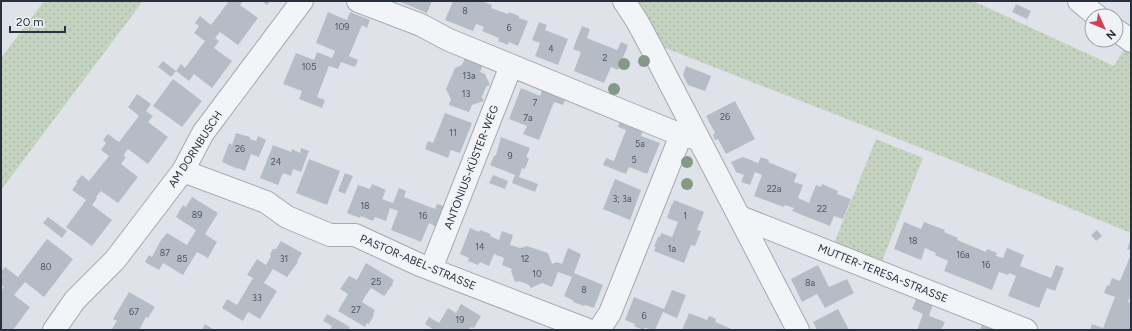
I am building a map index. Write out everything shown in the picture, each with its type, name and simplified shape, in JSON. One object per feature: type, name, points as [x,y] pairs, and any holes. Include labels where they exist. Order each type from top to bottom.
[{"type":"street","name":"AM DORNBUSCH","points":[[54,330],[75,300],[115,260],[183,171],[203,133],[302,1]]},
{"type":"street","points":[[358,1],[421,25],[449,40],[511,66],[690,137]]},
{"type":"street","points":[[624,1],[637,21],[690,137],[740,217],[798,330]]},
{"type":"street","points":[[1079,1],[1087,8]]},
{"type":"street","name":"ANTONIUS-KÜSTER-WEG","points":[[431,269],[511,66]]},
{"type":"street","points":[[599,330],[610,313],[690,137]]},
{"type":"street","name":"PASTOR-ABEL-STRASSE","points":[[183,171],[266,202],[287,218],[330,235],[355,236],[431,269],[588,330]]},
{"type":"street","name":"MUTTER-TERESA-STRASSE","points":[[740,217],[1026,330]]},
{"type":"green space","points":[[44,1],[143,1],[1,190],[1,58]]},
{"type":"green space","points":[[637,1],[973,1],[1114,66],[1125,47],[1131,52],[1131,233],[944,157],[660,46]]},
{"type":"green space","points":[[876,139],[923,158],[882,261],[834,243]]},
{"type":"building","points":[[229,1],[243,1],[240,5],[258,18],[238,45],[220,32],[215,38],[219,41],[214,48],[232,61],[212,88],[194,74],[189,81],[176,71],[181,64],[185,68],[205,41],[194,33],[199,26],[195,23],[200,16],[211,25]]},
{"type":"building","points":[[262,1],[270,1],[267,5]]},
{"type":"building","points":[[398,1],[432,1],[427,13]]},
{"type":"building","points":[[453,1],[481,1],[492,5],[491,8],[508,14],[509,12],[528,21],[518,46],[509,42],[508,45],[498,41],[499,38],[482,31],[484,27],[476,24],[473,31],[445,20]]},
{"type":"building","points":[[1016,4],[1031,11],[1027,19],[1012,12]]},
{"type":"building","points":[[328,12],[347,20],[350,12],[370,20],[367,28],[362,25],[349,56],[358,60],[355,67],[341,62],[338,69],[329,66],[317,97],[325,100],[322,108],[299,99],[302,91],[283,84],[296,53],[314,60],[317,52],[332,58],[335,51],[316,43]]},
{"type":"building","points":[[539,22],[547,25],[545,30],[568,39],[558,65],[535,56],[540,43],[532,40]]},
{"type":"building","points":[[582,26],[590,29],[587,38],[617,50],[621,42],[628,45],[618,70],[611,67],[604,83],[574,71],[581,52],[573,49]]},
{"type":"building","points":[[465,58],[483,65],[480,72],[485,74],[490,85],[486,87],[482,97],[484,101],[472,105],[469,112],[449,105],[451,99],[446,89],[455,68],[462,65]]},
{"type":"building","points":[[163,61],[176,71],[171,77],[158,67]]},
{"type":"building","points":[[686,66],[711,76],[705,91],[688,85],[683,75]]},
{"type":"building","points":[[173,79],[202,101],[182,127],[153,106]]},
{"type":"building","points":[[521,88],[540,96],[543,88],[566,97],[563,105],[554,102],[539,140],[523,134],[527,126],[509,119]]},
{"type":"building","points":[[137,94],[151,104],[146,111],[153,116],[148,122],[168,137],[148,164],[128,149],[123,156],[126,157],[121,164],[138,177],[118,203],[101,191],[96,197],[97,198],[92,205],[112,220],[92,246],[66,227],[86,200],[72,190],[82,175],[89,181],[109,156],[101,150],[106,143],[103,140],[108,134],[119,142],[139,116],[128,107]]},
{"type":"building","points":[[735,101],[755,139],[726,154],[718,139],[715,140],[713,135],[715,133],[706,116]]},
{"type":"building","points":[[445,113],[472,123],[460,153],[451,150],[448,158],[425,149],[428,141],[433,143]]},
{"type":"building","points":[[621,119],[644,128],[641,136],[660,143],[647,174],[629,167],[626,174],[603,165],[606,158],[614,161],[626,130],[618,127]]},
{"type":"building","points":[[236,133],[250,137],[250,139],[256,141],[258,136],[266,140],[259,157],[251,154],[245,171],[222,162],[229,143],[232,145]]},
{"type":"building","points":[[501,137],[530,148],[526,157],[529,158],[525,169],[522,168],[519,177],[538,184],[535,192],[512,183],[515,175],[490,165],[494,156],[496,155]]},
{"type":"building","points":[[273,145],[291,152],[292,149],[300,153],[301,148],[309,151],[301,172],[293,169],[291,176],[283,173],[278,185],[260,178]]},
{"type":"building","points":[[743,157],[758,163],[761,157],[769,160],[768,162],[797,174],[794,182],[803,185],[798,198],[809,203],[816,185],[821,187],[822,184],[838,191],[837,194],[851,199],[843,219],[834,216],[830,226],[792,211],[794,208],[785,205],[784,207],[754,196],[762,175],[755,172],[750,185],[741,182],[744,175],[736,172],[731,162]]},
{"type":"building","points":[[309,159],[340,171],[327,205],[296,193]]},
{"type":"building","points":[[345,173],[353,176],[345,194],[338,191]]},
{"type":"building","points":[[493,175],[508,181],[505,189],[489,183]]},
{"type":"building","points":[[615,179],[641,190],[630,220],[603,209]]},
{"type":"building","points":[[372,184],[386,190],[382,199],[393,203],[399,188],[406,191],[404,197],[435,209],[437,204],[444,206],[437,227],[429,223],[421,242],[391,230],[398,211],[390,208],[386,221],[375,217],[373,221],[361,216],[360,218],[347,213],[358,185],[370,189]]},
{"type":"building","points":[[192,197],[218,213],[205,234],[217,242],[208,258],[197,252],[183,275],[163,263],[159,270],[145,262],[149,255],[152,257],[161,240],[167,233],[187,245],[196,230],[176,217],[183,205],[186,207]]},
{"type":"building","points":[[674,200],[704,212],[697,230],[701,231],[695,246],[691,245],[684,263],[654,251],[656,247],[654,247],[661,233],[672,237],[678,222],[667,218]]},
{"type":"building","points":[[48,217],[67,231],[62,238],[43,223]]},
{"type":"building","points":[[904,222],[921,229],[924,222],[945,230],[944,232],[958,238],[957,240],[986,252],[987,249],[997,253],[996,256],[1003,258],[1007,248],[1024,255],[1020,266],[1051,278],[1056,265],[1064,268],[1055,291],[1047,288],[1039,308],[1008,296],[1016,276],[1009,273],[1008,275],[999,272],[992,290],[944,271],[948,261],[925,248],[921,260],[894,249]]},
{"type":"building","points":[[470,228],[479,232],[480,230],[491,234],[490,236],[499,240],[502,231],[513,235],[510,245],[520,248],[527,246],[548,253],[552,264],[557,262],[562,264],[568,248],[581,254],[574,273],[603,285],[594,308],[573,302],[574,301],[564,296],[572,277],[558,272],[552,287],[542,283],[531,288],[529,285],[519,281],[515,282],[511,271],[512,269],[502,265],[504,258],[494,254],[489,266],[480,262],[478,265],[468,261],[469,258],[460,254]]},
{"type":"building","points":[[1097,230],[1102,236],[1096,241],[1091,235]]},
{"type":"building","points":[[47,239],[73,259],[44,297],[25,282],[14,295],[30,307],[13,330],[1,330],[1,291],[4,287],[1,285],[1,279],[3,276],[1,275],[1,272],[5,267],[18,277]]},
{"type":"building","points":[[1131,239],[1131,250],[1127,249]]},
{"type":"building","points":[[281,241],[302,253],[297,261],[298,262],[287,277],[273,269],[264,283],[277,291],[260,319],[248,312],[243,321],[222,308],[227,299],[237,305],[253,278],[247,275],[257,259],[266,265],[273,249],[276,249]]},
{"type":"building","points":[[1131,254],[1131,294],[1128,302],[1131,303],[1131,330],[1090,330],[1092,324],[1103,328],[1115,297],[1104,293],[1107,285],[1109,286],[1112,278],[1120,281]]},
{"type":"building","points":[[366,263],[394,280],[393,284],[384,296],[371,288],[366,295],[362,302],[375,310],[369,324],[367,323],[365,327],[338,311],[348,294],[340,289],[349,276],[357,280]]},
{"type":"building","points":[[818,265],[829,287],[847,279],[854,293],[825,308],[817,294],[802,302],[791,279]]},
{"type":"building","points":[[672,290],[686,295],[677,318],[663,312],[655,330],[645,328],[643,330],[634,326],[635,324],[625,320],[634,297],[664,309]]},
{"type":"building","points":[[129,292],[155,307],[148,318],[146,317],[139,330],[111,330],[117,321],[113,319]]},
{"type":"building","points":[[918,294],[934,301],[929,316],[945,322],[941,330],[917,330],[923,314],[912,309]]},
{"type":"building","points":[[461,304],[481,316],[474,328],[471,327],[469,330],[434,330],[425,324],[429,317],[439,323],[448,308],[456,313]]},
{"type":"building","points":[[838,309],[849,330],[817,330],[813,322]]},
{"type":"building","points":[[689,313],[707,320],[709,316],[716,319],[715,322],[734,330],[682,330]]},
{"type":"building","points":[[327,314],[350,327],[348,330],[330,330],[332,326],[323,321]]},
{"type":"building","points":[[983,322],[1003,330],[980,330]]},
{"type":"building","points":[[205,324],[214,330],[202,330]]}]
